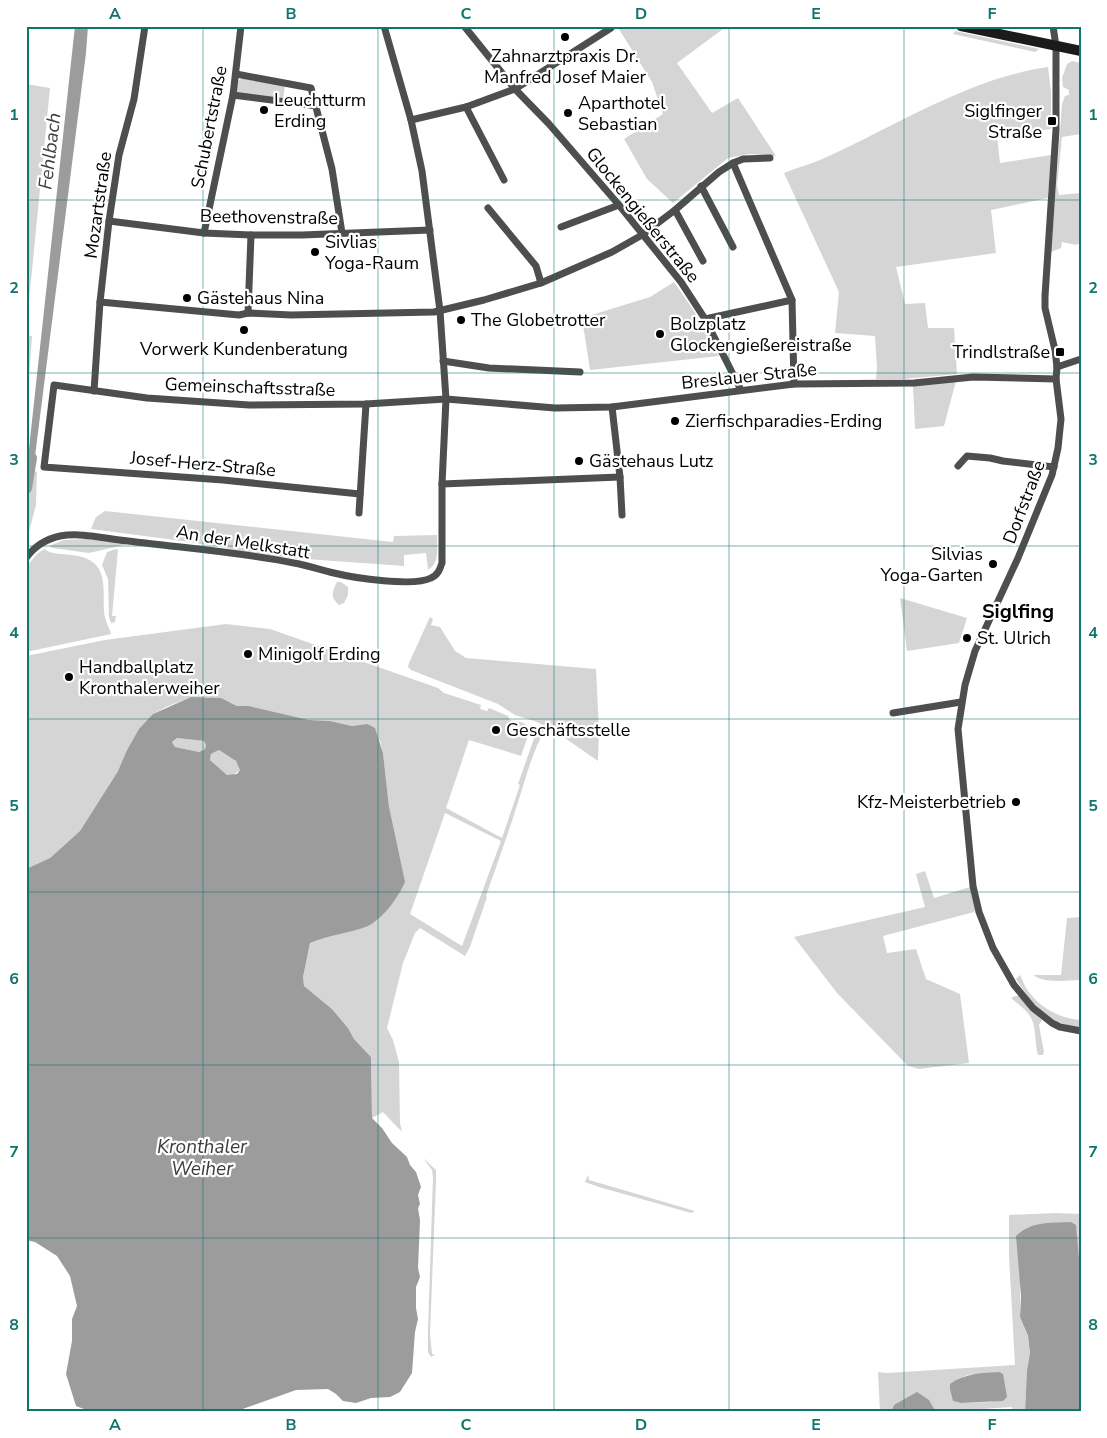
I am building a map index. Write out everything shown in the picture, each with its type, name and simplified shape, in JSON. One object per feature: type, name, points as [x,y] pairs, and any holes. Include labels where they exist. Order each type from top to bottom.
[{"type":"main road","points":[[961,26],[1081,51]]},
{"type":"street","name":"Mozartstraße","points":[[94,391],[100,302],[109,221],[119,155],[135,90],[145,26]]},
{"type":"street","name":"Schubertstraße","points":[[204,233],[233,95],[241,26]]},
{"type":"street","points":[[384,26],[411,120],[422,171],[430,230],[440,311],[446,398],[442,484],[620,477]]},
{"type":"street","name":"Glockengießerstraße","points":[[464,26],[515,89],[549,124],[619,205],[681,282],[705,319],[741,390]]},
{"type":"street","points":[[1053,26],[1056,46]]},
{"type":"street","points":[[411,120],[466,106],[515,89],[611,28]]},
{"type":"street","name":"Dorfstraße","points":[[1056,46],[1056,130],[1045,308],[1057,366],[1056,379],[1061,419],[1060,437],[1054,467],[1018,558],[975,651],[962,702],[958,729],[972,886],[992,948],[1010,979],[1033,1008],[1052,1023],[1081,1031]]},
{"type":"street","points":[[236,74],[311,88],[332,169],[342,233]]},
{"type":"street","points":[[233,95],[317,106]]},
{"type":"street","points":[[466,106],[504,180]]},
{"type":"street","points":[[100,302],[240,315],[248,313],[291,315],[440,311],[541,283],[592,262],[642,235],[732,163],[743,159],[770,158]]},
{"type":"street","points":[[732,163],[792,300],[794,384]]},
{"type":"street","points":[[701,186],[733,247]]},
{"type":"street","points":[[561,227],[619,205]]},
{"type":"street","points":[[488,208],[536,266],[541,283]]},
{"type":"street","points":[[675,210],[704,261]]},
{"type":"street","name":"Beethovenstraße","points":[[109,221],[204,233],[251,235],[430,230]]},
{"type":"street","points":[[248,313],[251,235]]},
{"type":"street","points":[[705,319],[792,300]]},
{"type":"street","points":[[1057,366],[1081,359]]},
{"type":"street","points":[[443,361],[489,368],[580,372]]},
{"type":"street","name":"Breslauer Straße","points":[[446,398],[555,408],[612,406],[794,384],[914,383],[964,378],[1056,379]]},
{"type":"street","name":"Gemeinschaftsstraße","points":[[44,467],[54,385],[172,401],[249,405],[366,404],[446,398]]},
{"type":"street","points":[[359,513],[366,404]]},
{"type":"street","points":[[612,406],[622,515]]},
{"type":"street","points":[[958,466],[967,456],[1054,467]]},
{"type":"street","name":"Josef-Herz-Straße","points":[[44,467],[223,480],[360,494]]},
{"type":"street","name":"An der Melkstatt","points":[[26,558],[37,546],[61,536],[85,536],[293,562],[340,574],[382,580],[420,581],[431,578],[436,574],[442,563],[442,484]]},
{"type":"street","points":[[894,713],[962,702]]},
{"type":"shaded area","points":[[617,26],[727,26],[677,63],[712,113],[738,98],[776,156],[749,154],[728,158],[673,203],[647,179],[624,139],[663,114],[652,82]]},
{"type":"shaded area","points":[[955,31],[1039,49],[1035,52],[953,34]]},
{"type":"shaded area","points":[[1072,61],[1081,63],[1081,134],[1062,137],[1057,186],[1059,195],[1081,193],[1081,243],[1076,245],[1062,242],[1061,248],[1051,252],[1062,104],[1065,96],[1069,95],[1069,90],[1063,87],[1062,78],[1067,64]]},
{"type":"shaded area","points":[[1048,67],[1051,92],[1051,129],[997,136],[1000,163],[1051,155],[1048,198],[991,210],[996,253],[896,267],[905,304],[925,303],[928,328],[954,328],[957,374],[904,379],[876,379],[875,336],[835,333],[839,292],[784,173],[820,160],[960,93],[1018,73]]},
{"type":"shaded area","points":[[242,78],[285,85],[283,100],[236,92],[238,81]]},
{"type":"shaded area","points":[[26,84],[50,88],[28,311],[26,310]]},
{"type":"shaded area","points":[[674,282],[694,311],[719,356],[590,370],[582,318],[650,297]]},
{"type":"shaded area","points":[[26,336],[32,336],[26,420]]},
{"type":"shaded area","points":[[956,381],[944,426],[915,429],[913,386]]},
{"type":"shaded area","points":[[37,471],[36,505],[26,543],[26,477]]},
{"type":"shaded area","points":[[105,511],[393,542],[394,536],[437,535],[437,554],[432,567],[428,570],[426,553],[404,555],[404,566],[278,557],[190,542],[91,529],[96,517]]},
{"type":"shaded area","points":[[86,539],[124,543],[124,545],[89,553],[49,546],[64,540]]},
{"type":"shaded area","points":[[44,549],[56,554],[78,556],[96,565],[103,580],[105,617],[111,634],[26,652],[26,567]]},
{"type":"shaded area","points":[[118,550],[112,616],[116,616],[115,622],[111,623],[109,617],[108,579],[102,565],[107,552]]},
{"type":"shaded area","points":[[337,582],[341,582],[348,587],[348,595],[344,603],[339,605],[334,599],[333,594]]},
{"type":"shaded area","points":[[900,598],[967,618],[959,643],[907,651]]},
{"type":"shaded area","points":[[430,617],[433,619],[431,625],[440,627],[455,651],[466,658],[596,669],[599,732],[598,761],[552,729],[515,715],[498,704],[411,670],[408,667],[409,663]]},
{"type":"shaded area","points":[[226,624],[270,629],[438,688],[444,693],[481,705],[480,709],[487,711],[489,708],[508,716],[510,720],[524,723],[530,730],[521,756],[469,740],[446,808],[502,838],[538,727],[545,730],[532,757],[487,897],[470,947],[465,956],[420,928],[415,933],[403,963],[387,1028],[393,1040],[399,1062],[400,1123],[402,1132],[383,1112],[372,1118],[371,1057],[354,1039],[348,1028],[332,1009],[304,986],[303,977],[310,943],[325,936],[366,927],[389,807],[380,741],[367,724],[352,726],[330,721],[309,720],[249,706],[237,706],[229,702],[207,697],[191,697],[166,707],[153,714],[126,752],[118,771],[80,831],[50,858],[26,869],[26,656],[105,640]],"holes":[[[445,813],[501,841],[462,946],[410,914]]]},
{"type":"shaded area","points":[[177,738],[204,741],[206,744],[205,749],[199,752],[175,747],[172,742]]},
{"type":"shaded area","points":[[219,750],[235,760],[239,766],[240,770],[232,776],[227,775],[210,760],[211,754]]},
{"type":"shaded area","points":[[925,871],[934,898],[970,887],[975,910],[974,912],[883,936],[887,953],[916,949],[926,979],[960,994],[969,1063],[919,1069],[908,1066],[837,993],[794,937],[925,907],[916,874]]},
{"type":"shaded area","points":[[1081,917],[1081,980],[1050,981],[1033,975],[1061,975],[1067,918]]},
{"type":"shaded area","points":[[1020,975],[1035,1000],[1057,1014],[1081,1020],[1081,1029],[1058,1022],[1042,1012],[1016,979]]},
{"type":"shaded area","points":[[1019,996],[1042,1020],[1039,1025],[1043,1055],[1038,1055],[1032,1020],[1011,998]]},
{"type":"shaded area","points":[[423,1158],[436,1170],[430,1334],[432,1354],[435,1355],[431,1357],[428,1352],[428,1330],[433,1178],[432,1170]]},
{"type":"shaded area","points":[[588,1175],[589,1180],[695,1211],[691,1213],[599,1187],[585,1182]]},
{"type":"shaded area","points":[[1081,1214],[1081,1281],[1020,1280],[1020,1317],[1028,1337],[1030,1353],[1027,1370],[1025,1412],[1013,1412],[1012,1407],[936,1412],[929,1400],[894,1405],[891,1412],[880,1412],[878,1372],[1015,1365],[1009,1256],[1009,1215]],"holes":[[[1002,1372],[992,1402],[961,1403],[953,1401],[957,1380],[967,1375]]]},
{"type":"water","points":[[75,26],[88,26],[86,53],[33,472],[26,476]]},
{"type":"water","name":"Kronthaler Weiher","points":[[191,697],[221,698],[237,706],[249,706],[309,720],[330,721],[352,726],[367,724],[375,728],[383,753],[389,807],[405,882],[388,909],[370,925],[310,943],[303,977],[304,986],[332,1009],[348,1028],[354,1039],[371,1057],[372,1118],[382,1128],[392,1143],[407,1157],[410,1165],[416,1172],[421,1187],[418,1195],[420,1220],[418,1268],[420,1277],[416,1287],[416,1308],[418,1319],[415,1332],[412,1373],[400,1392],[390,1397],[371,1398],[356,1403],[343,1401],[328,1389],[296,1390],[234,1412],[92,1412],[76,1406],[66,1374],[72,1341],[72,1319],[77,1306],[70,1276],[57,1256],[35,1242],[26,1240],[26,869],[50,858],[80,831],[118,771],[139,729],[153,714]],"holes":[[[177,738],[204,741],[205,749],[199,752],[175,747],[172,742]],[[219,750],[236,761],[240,770],[237,774],[227,775],[210,760],[211,754]]]},
{"type":"water","points":[[1071,1222],[1076,1225],[1081,1281],[1081,1412],[1025,1412],[1027,1370],[1030,1353],[1028,1336],[1020,1317],[1021,1296],[1016,1236],[1035,1225]]},
{"type":"water","points":[[1000,1372],[1003,1374],[1007,1397],[1003,1401],[961,1403],[953,1401],[950,1384],[956,1380],[974,1374]]},
{"type":"water","points":[[917,1392],[929,1400],[936,1412],[891,1412],[894,1405]]},
{"type":"waterway","name":"Fehlbach","points":[[26,488],[31,458]]},
{"type":"place","name":"Zahnarztpraxis Dr. Manfred Josef Maier","points":[[565,37]]},
{"type":"place","name":"Leuchtturm Erding","points":[[264,110]]},
{"type":"place","name":"Aparthotel Sebastian","points":[[568,113]]},
{"type":"place","name":"Siglfinger Straße","points":[[1052,121]]},
{"type":"place","name":"Sivlias Yoga-Raum","points":[[315,252]]},
{"type":"place","name":"Gästehaus Nina","points":[[187,298]]},
{"type":"place","name":"The Globetrotter","points":[[461,320]]},
{"type":"place","name":"Vorwerk Kundenberatung","points":[[244,330]]},
{"type":"place","name":"Bolzplatz Glockengießereistraße","points":[[660,334]]},
{"type":"place","name":"Trindlstraße","points":[[1060,352]]},
{"type":"place","name":"Zierfischparadies-Erding","points":[[675,421]]},
{"type":"place","name":"Gästehaus Lutz","points":[[579,461]]},
{"type":"place","name":"Silvias Yoga-Garten","points":[[993,564]]},
{"type":"place","name":"St. Ulrich","points":[[967,638]]},
{"type":"place","name":"Minigolf Erding","points":[[248,654]]},
{"type":"place","name":"Handballplatz Kronthalerweiher","points":[[69,677]]},
{"type":"place","name":"Geschäftsstelle","points":[[496,730]]},
{"type":"place","name":"Kfz-Meisterbetrieb","points":[[1016,802]]},
{"type":"district","name":"Siglfing","points":[[1018,611]]}]
